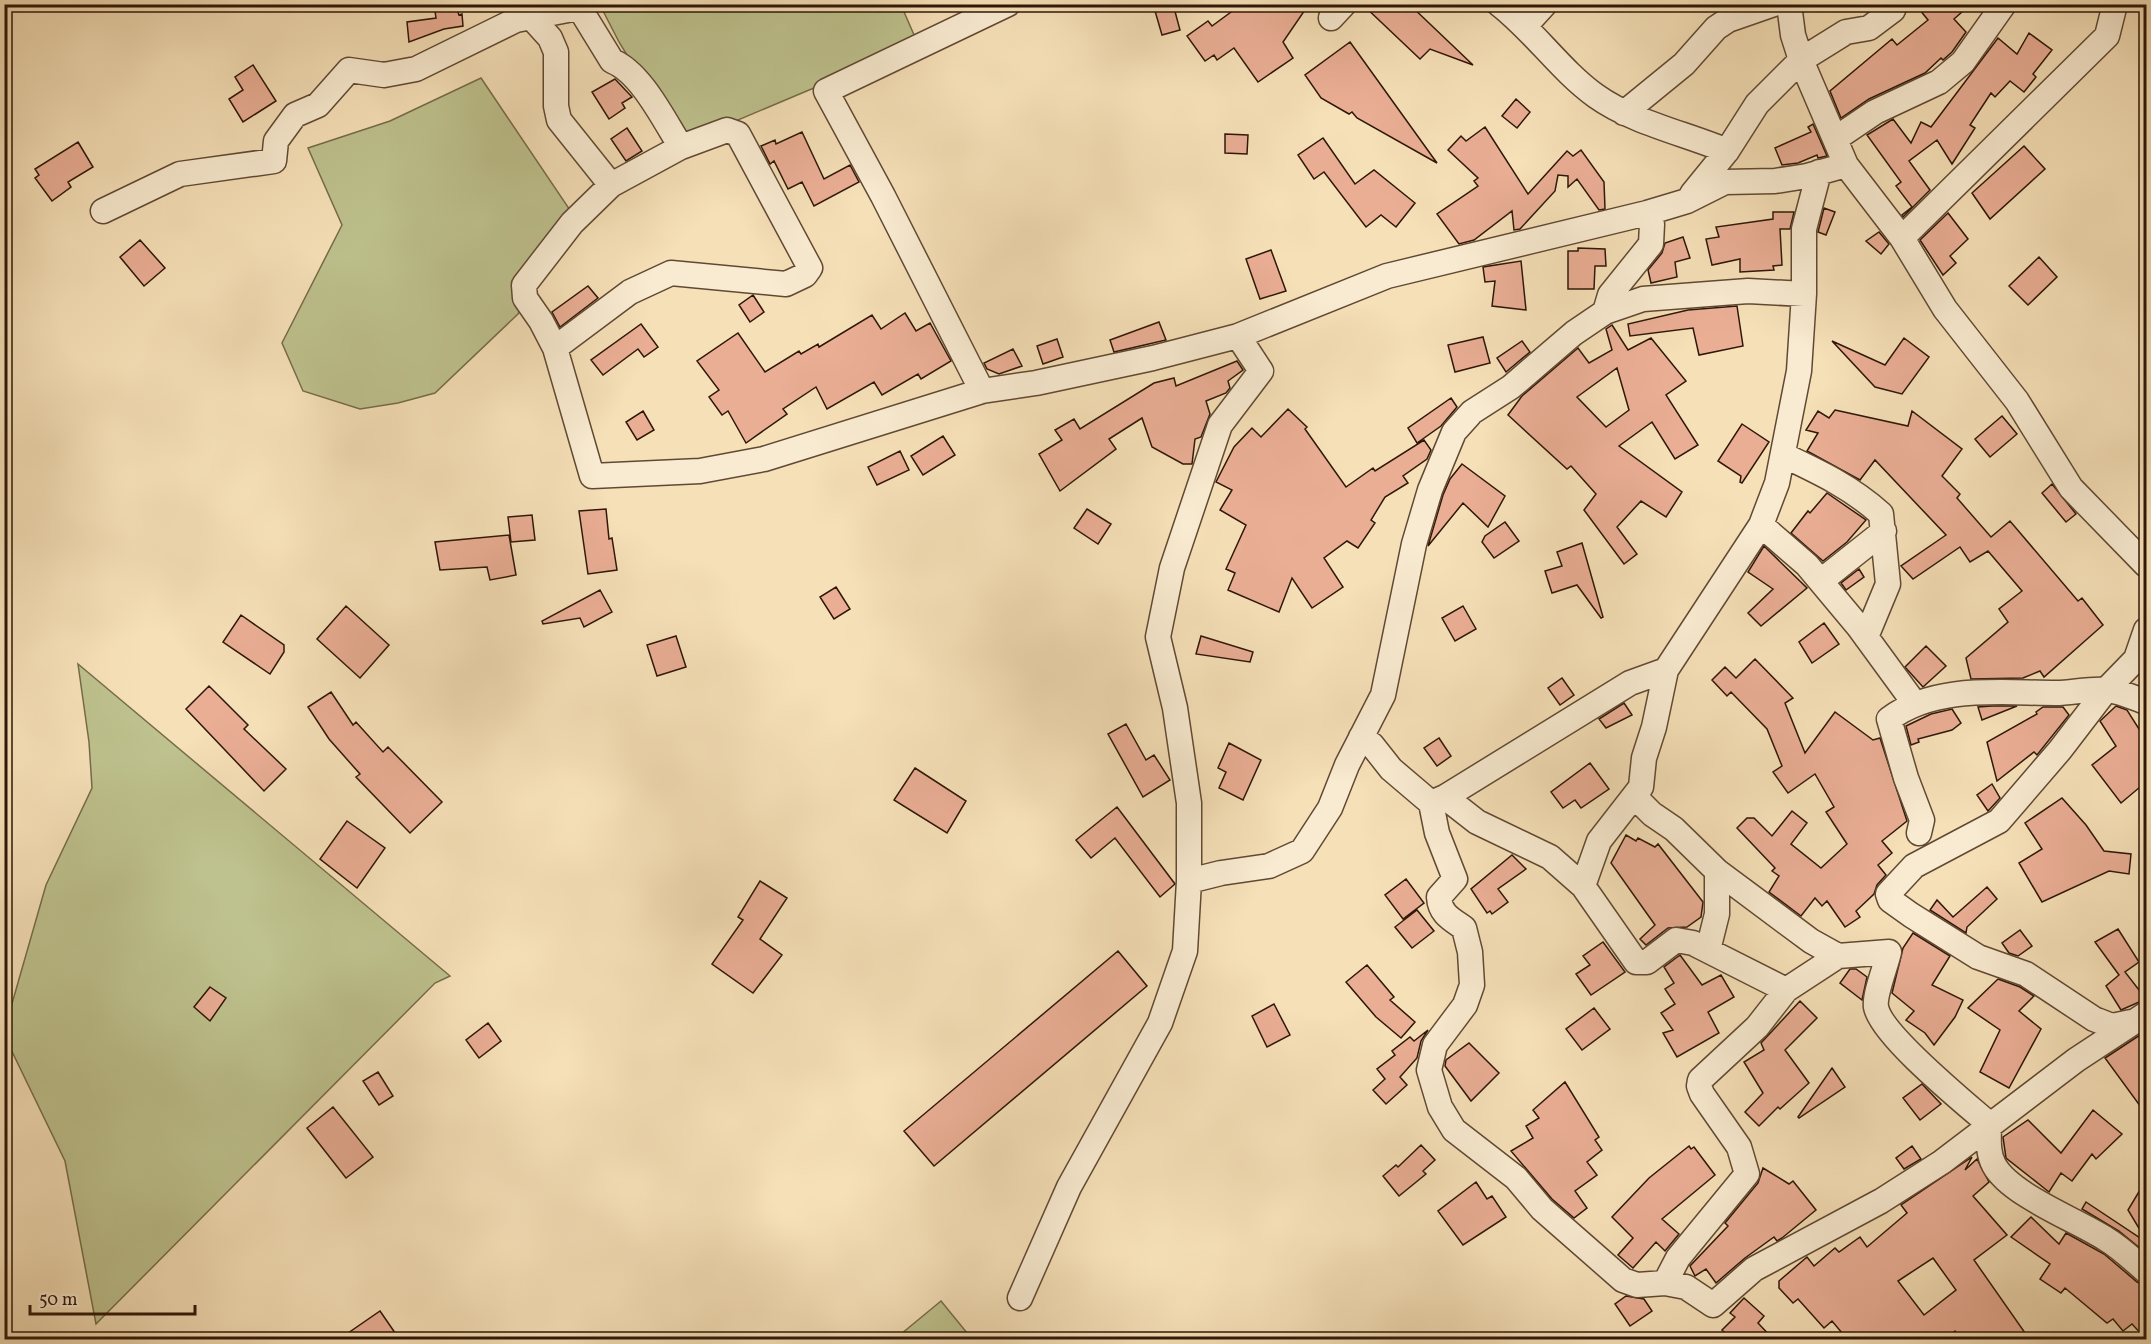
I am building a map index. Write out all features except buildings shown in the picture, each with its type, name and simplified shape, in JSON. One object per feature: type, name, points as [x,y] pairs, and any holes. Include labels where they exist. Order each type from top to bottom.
[{"type":"street","points":[[982,391],[883,196],[826,91],[1008,4]]},
{"type":"street","points":[[1499,4],[1525,26],[1568,73],[1595,95],[1624,113],[1727,152]]},
{"type":"street","points":[[1525,26],[1545,4]]},
{"type":"street","points":[[1624,113],[1684,64],[1716,28],[1724,12],[1774,4]]},
{"type":"street","points":[[1789,4],[1793,35],[1801,60],[1846,165],[1902,238],[1945,309],[2017,401],[2071,488],[2146,566]]},
{"type":"street","points":[[1687,201],[1727,152],[1757,104],[1801,60],[1846,32],[1869,28],[1893,10],[1895,4]]},
{"type":"street","points":[[1835,140],[1875,112],[1939,82],[1963,62],[2004,4]]},
{"type":"street","points":[[1902,238],[2107,36],[2115,4]]},
{"type":"street","points":[[103,211],[180,174],[274,161],[276,141],[295,115],[318,105],[349,70],[384,75],[416,69],[516,20],[578,6],[612,61],[621,64],[634,76],[681,147]]},
{"type":"street","points":[[531,17],[550,39],[556,52],[556,106],[559,120],[611,185]]},
{"type":"street","points":[[555,348],[630,292],[671,273],[786,284],[809,272],[810,268],[738,134],[727,130],[681,147],[611,185],[572,223],[524,285],[525,298],[555,348],[592,476],[700,471],[764,459],[982,391],[1036,383],[1142,361],[1238,336],[1387,276],[1647,213],[1687,201],[1725,182],[1775,181],[1846,165]]},
{"type":"street","points":[[1583,886],[1599,841],[1635,797],[1645,771],[1644,758],[1654,727],[1666,670],[1761,525],[1778,483],[1799,371],[1804,294],[1804,230],[1819,172]]},
{"type":"street","points":[[1605,312],[1610,295],[1651,244],[1652,224],[1647,213]]},
{"type":"street","points":[[1189,881],[1221,873],[1269,866],[1302,851],[1330,808],[1361,737],[1383,695],[1414,544],[1430,490],[1454,432],[1472,412],[1511,387],[1574,333],[1605,312],[1642,299],[1748,291],[1804,294]]},
{"type":"street","points":[[1020,1298],[1069,1186],[1160,1023],[1185,951],[1189,881],[1189,803],[1175,708],[1158,637],[1172,568],[1220,425],[1261,371],[1238,336]]},
{"type":"street","points":[[1783,455],[1828,476],[1860,495],[1881,514],[1884,531],[1883,558],[1888,584],[1866,637]]},
{"type":"street","points":[[1761,525],[1807,565],[1821,581],[1915,704]]},
{"type":"street","points":[[1821,581],[1884,531]]},
{"type":"street","points":[[2139,1018],[2112,1026],[2094,1019],[2026,974],[1978,957],[1911,915],[1890,900],[1888,894],[1914,866],[1999,821],[2060,750],[2106,690],[2136,659],[2146,630]]},
{"type":"street","points":[[1438,800],[1630,683],[1666,670]]},
{"type":"street","points":[[1919,833],[1922,820],[1903,770],[1889,719],[1930,698],[1997,692],[2058,693],[2106,690],[2146,702]]},
{"type":"street","points":[[1361,737],[1391,769],[1438,800],[1477,822],[1550,857],[1583,886],[1629,956],[1636,962],[1647,962],[1676,940],[1693,943],[1786,990]]},
{"type":"street","points":[[1635,797],[1652,814],[1674,829],[1717,871],[1765,909],[1838,956]]},
{"type":"street","points":[[1438,800],[1437,833],[1455,879],[1439,897],[1439,904],[1443,913],[1464,928],[1470,952],[1472,985],[1465,1005],[1435,1045],[1428,1070],[1440,1107],[1454,1130],[1516,1178],[1542,1209],[1623,1280],[1636,1285],[1665,1283],[1686,1287],[1713,1305],[1754,1269],[1881,1201],[1969,1144],[1989,1124],[2139,1018]]},
{"type":"street","points":[[1708,950],[1717,914],[1717,871]]},
{"type":"street","points":[[1665,1283],[1678,1258],[1747,1174],[1739,1147],[1702,1094],[1698,1086],[1700,1080],[1757,1027],[1786,990],[1838,956],[1889,952],[1876,1005],[1879,1017],[1926,1068],[1989,1124],[1989,1150],[1994,1165],[2005,1179],[2072,1221],[2107,1239],[2146,1271]]},
{"type":"green space","points":[[600,5],[901,5],[918,44],[681,144],[619,42]]},
{"type":"green space","points":[[481,78],[576,219],[518,314],[435,393],[398,403],[360,409],[303,391],[282,343],[342,225],[308,148],[390,121]]},
{"type":"green space","points":[[78,664],[450,976],[435,983],[96,1324],[65,1161],[5,1037],[5,1028],[46,885],[92,788],[89,742]]},
{"type":"green space","points":[[941,1301],[972,1339],[895,1339]]}]
